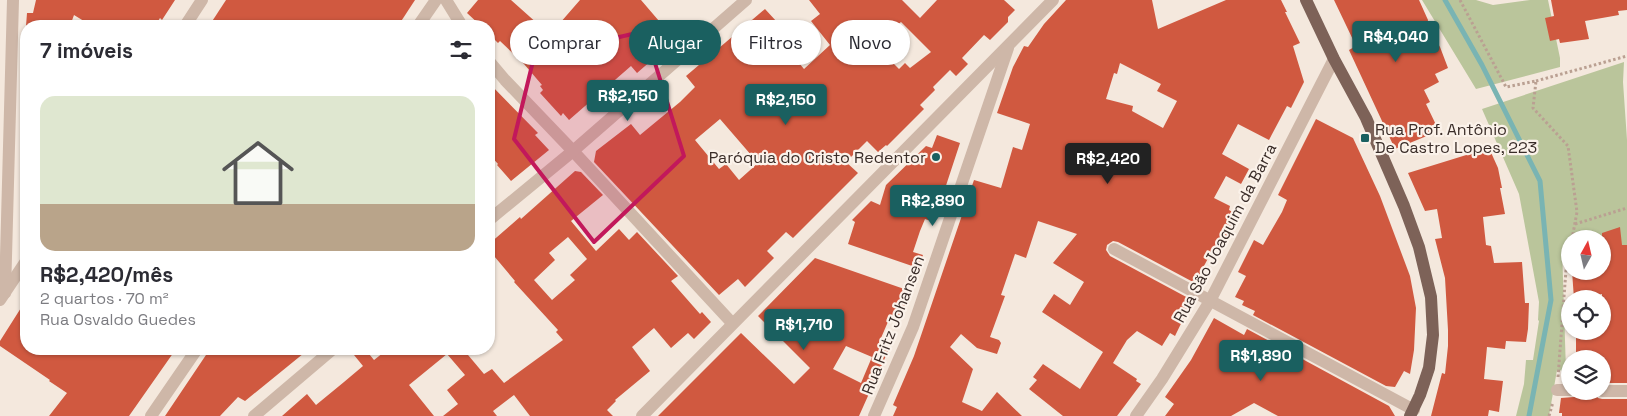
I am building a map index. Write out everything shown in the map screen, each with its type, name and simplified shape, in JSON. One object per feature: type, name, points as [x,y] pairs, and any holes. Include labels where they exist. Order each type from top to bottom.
[{"type":"main road","points":[[1306,0],[1334,59],[1366,118],[1404,206],[1419,247],[1431,297],[1433,335],[1429,368],[1412,413]]},
{"type":"street","points":[[2,296],[13,0]]},
{"type":"street","points":[[189,20],[202,0]]},
{"type":"street","points":[[422,20],[436,0]]},
{"type":"street","points":[[446,0],[458,20]]},
{"type":"street","points":[[495,215],[573,151],[746,0]]},
{"type":"street","points":[[642,416],[1053,0]]},
{"type":"street","name":"Rua Fritz Johansen","points":[[874,416],[913,327],[1008,46]]},
{"type":"street","name":"Rua São Joaquim da Barra","points":[[1136,416],[1162,379],[1210,301],[1334,59]]},
{"type":"street","points":[[495,68],[732,323]]},
{"type":"street","points":[[1114,249],[1412,413]]},
{"type":"street","points":[[2,296],[20,270]]},
{"type":"street","points":[[151,416],[193,355]]},
{"type":"street","points":[[254,416],[326,355]]},
{"type":"street","points":[[1611,391],[1627,391]]},
{"type":"path","points":[[1460,0],[1506,87],[1627,56]]},
{"type":"path","points":[[1536,80],[1533,108],[1568,146],[1577,212],[1574,230]]},
{"type":"path","points":[[1575,224],[1627,208]]},
{"type":"path","points":[[1565,350],[1566,280]]},
{"type":"path","points":[[1549,416],[1561,395]]},
{"type":"highlighted area","points":[[645,31],[684,156],[594,242],[514,139],[534,57]]},
{"type":"green space","points":[[1422,0],[1476,0],[1493,5],[1530,0],[1548,0],[1560,58],[1560,67],[1476,89]]},
{"type":"green space","points":[[1624,62],[1623,82],[1627,140],[1627,245],[1611,246],[1611,230],[1561,230],[1561,280],[1563,280],[1563,290],[1561,290],[1561,340],[1565,340],[1565,350],[1561,350],[1561,370],[1557,370],[1549,416],[1516,416],[1524,384],[1526,360],[1533,360],[1539,321],[1539,302],[1519,194],[1482,109]]},
{"type":"building","points":[[36,0],[175,0],[162,20],[160,18],[159,20],[82,20],[74,15],[72,20],[26,20],[27,13],[33,13]]},
{"type":"building","points":[[226,0],[415,0],[402,20],[213,20]]},
{"type":"building","points":[[478,0],[511,0],[533,20],[510,20],[510,51],[500,41],[498,43],[495,40],[495,20],[475,20],[467,13]]},
{"type":"building","points":[[580,0],[641,0],[658,20],[629,20],[629,65],[646,65],[637,73],[631,66],[569,120],[563,113],[561,116],[540,93],[543,90],[540,86],[542,85],[525,65],[619,65],[619,20],[563,20]]},
{"type":"building","points":[[809,0],[902,0],[920,18],[937,0],[1004,0],[1015,10],[1008,17],[1008,22],[990,40],[984,35],[962,58],[968,64],[956,76],[950,70],[933,87],[935,90],[920,105],[924,109],[887,146],[878,152],[867,141],[846,162],[858,173],[793,238],[786,232],[767,251],[774,258],[745,287],[738,279],[719,295],[594,162],[596,151],[631,124],[640,135],[680,102],[695,87],[686,76],[699,65],[721,65],[721,46],[731,38],[731,65],[801,65],[804,69],[808,65],[821,65],[821,53],[830,45],[821,34],[821,20],[812,20],[820,14]],"holes":[[[720,119],[758,163],[739,180],[726,164],[719,169],[695,140]]]},
{"type":"building","points":[[1066,0],[1152,0],[1158,29],[1226,0],[1281,0],[1300,43],[1293,46],[1304,82],[1291,108],[1287,106],[1269,140],[1238,124],[1222,154],[1249,169],[1241,184],[1226,176],[1214,198],[1230,206],[1229,210],[1238,215],[1219,250],[1214,247],[1195,283],[1118,242],[1113,241],[1107,245],[1106,250],[1110,256],[1190,299],[1191,303],[1175,336],[1170,333],[1162,346],[1137,331],[1127,340],[1113,363],[1137,379],[1136,381],[1141,384],[1117,416],[1063,416],[1029,389],[1037,380],[1033,377],[1043,364],[1080,389],[1103,352],[1042,312],[1054,294],[1070,305],[1084,282],[1053,263],[1077,234],[1038,221],[1026,258],[1015,254],[1001,295],[1005,296],[990,337],[999,340],[1001,343],[997,354],[977,348],[961,334],[950,347],[973,369],[962,402],[982,411],[997,392],[1022,416],[893,416],[897,407],[893,405],[914,356],[974,180],[1001,188],[1013,147],[1022,150],[1030,124],[997,113],[1013,67],[1024,46],[1028,47],[1044,24]],"holes":[[[1120,63],[1161,84],[1157,91],[1177,101],[1163,128],[1132,111],[1133,106],[1106,99],[1114,73],[1117,74]]]},
{"type":"building","points":[[1334,0],[1419,0],[1428,20],[1427,26],[1440,47],[1448,68],[1435,74],[1439,82],[1424,90],[1430,102],[1426,104],[1439,131],[1395,149],[1349,50],[1356,46]]},
{"type":"building","points":[[1551,0],[1627,0],[1627,10],[1618,11],[1619,15],[1585,21],[1589,39],[1560,43],[1559,39],[1550,41],[1545,18],[1554,16]]},
{"type":"building","points":[[765,9],[775,20],[752,20]]},
{"type":"building","points":[[495,89],[538,133],[535,135],[549,150],[511,181],[495,161]]},
{"type":"building","points":[[1316,119],[1353,138],[1380,196],[1410,276],[1416,308],[1414,350],[1410,374],[1404,371],[1395,387],[1386,386],[1253,315],[1255,311],[1242,305],[1244,301],[1235,297],[1246,276],[1238,272],[1254,240],[1263,245],[1282,212],[1287,200],[1278,195]]},
{"type":"building","points":[[937,135],[960,143],[934,222],[925,219],[920,231],[913,252],[923,255],[918,268],[848,244],[855,222],[852,220],[871,201],[880,205],[886,185],[926,146],[932,148]]},
{"type":"building","points":[[1489,148],[1498,168],[1505,214],[1483,217],[1486,245],[1491,246],[1494,263],[1522,262],[1525,303],[1529,303],[1526,342],[1506,341],[1505,349],[1487,347],[1484,379],[1503,381],[1499,412],[1489,410],[1488,416],[1431,416],[1442,373],[1445,374],[1448,346],[1445,278],[1435,239],[1442,238],[1437,209],[1425,211],[1408,173]]},
{"type":"building","points":[[575,171],[581,172],[603,195],[571,221],[596,251],[619,229],[629,240],[637,232],[678,276],[671,281],[700,314],[702,312],[711,322],[694,339],[688,333],[671,348],[654,328],[632,347],[650,371],[615,400],[607,410],[613,416],[530,416],[514,395],[493,411],[497,416],[443,416],[458,404],[447,390],[465,375],[448,355],[468,355],[484,374],[492,369],[504,383],[563,340],[556,332],[558,330],[514,282],[495,257],[495,239],[520,217],[521,219]],"holes":[[[568,237],[587,259],[570,275],[575,280],[552,300],[534,280],[555,260],[549,253]]]},
{"type":"building","points":[[1620,227],[1622,245],[1627,245],[1627,383],[1611,383],[1611,350],[1576,350],[1576,340],[1611,340],[1611,290],[1573,290],[1573,280],[1611,280],[1611,230]]},
{"type":"building","points":[[815,258],[910,291],[900,320],[890,317],[878,345],[889,349],[859,416],[658,416],[741,333],[794,384],[810,368],[758,316]],"holes":[[[846,346],[872,357],[861,383],[833,369]]]},
{"type":"building","points":[[20,309],[20,355],[172,355],[129,416],[49,416],[67,393],[0,346],[0,341]]},
{"type":"building","points":[[1214,318],[1244,335],[1247,329],[1389,406],[1395,416],[1278,416],[1254,403],[1231,416],[1165,416],[1174,404],[1165,397],[1191,360]]},
{"type":"building","points":[[206,355],[302,355],[245,401],[238,397],[220,416],[165,416]]},
{"type":"building","points":[[354,355],[370,355],[374,360],[380,355],[446,355],[409,385],[434,416],[282,416],[307,394],[316,405],[363,366]]},
{"type":"building","points":[[1561,398],[1561,400],[1627,399],[1627,416],[1562,416],[1562,413],[1559,413]]},
{"type":"waterway","points":[[1445,0],[1482,65],[1540,181],[1551,300],[1529,416]]},
{"type":"place","name":"Rua Prof. Antônio De Castro Lopes, 223","points":[[1365,138]]},
{"type":"place","name":"Paróquia do Cristo Redentor","points":[[936,157]]}]
